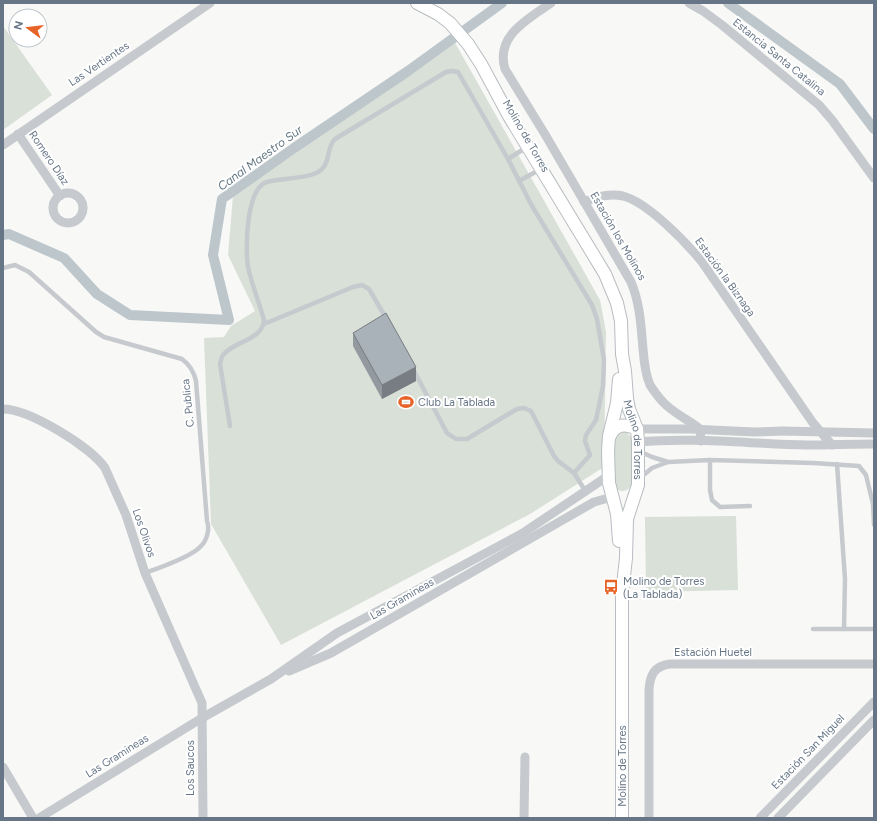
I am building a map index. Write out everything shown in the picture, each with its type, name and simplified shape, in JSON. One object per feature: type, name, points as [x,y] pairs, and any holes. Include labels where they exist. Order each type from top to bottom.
[{"type":"main road","name":"Molino de Torres","points":[[417,3],[438,14],[455,29],[468,44],[558,198],[570,215],[605,274],[616,298],[621,322],[622,354],[617,403],[610,436],[608,476],[618,519],[622,594],[622,818]]},
{"type":"main road","name":"Molino de Torres","points":[[490,80],[505,100],[562,196],[570,215]]},
{"type":"main road","name":"Molino de Torres","points":[[622,354],[627,398],[629,409],[637,429],[638,446],[638,484],[627,519],[626,558],[622,594]]},
{"type":"main road","points":[[610,436],[613,429],[620,426],[628,426],[637,429]]},
{"type":"main road","points":[[612,497],[630,496],[638,484]]},
{"type":"street","name":"Las Vertientes","points":[[3,145],[210,3]]},
{"type":"street","name":"Estación los Molinos","points":[[551,3],[512,32],[506,40],[502,61],[504,69],[635,290],[640,313],[645,364],[650,384],[655,393],[669,408],[692,422],[700,429]]},
{"type":"street","name":"Estancia Santa Catalina","points":[[689,3],[722,25],[819,105],[832,120],[874,178]]},
{"type":"street","name":"Romero Díaz","points":[[18,134],[60,196]]},
{"type":"street","name":"Estación la Biznaga","points":[[584,202],[602,195],[616,195],[629,198],[649,210],[680,237],[702,262],[815,429],[832,445]]},
{"type":"street","name":"Los Olivos","points":[[3,409],[14,410],[61,432],[101,461],[126,515],[145,574],[194,685],[201,697],[202,718]]},
{"type":"street","points":[[637,429],[700,429],[755,432],[815,429],[874,432]]},
{"type":"street","points":[[700,429],[701,441]]},
{"type":"street","points":[[807,445],[815,429]]},
{"type":"street","points":[[638,446],[652,441],[701,441],[807,445],[874,444]]},
{"type":"street","points":[[538,529],[551,515],[608,476]]},
{"type":"street","points":[[538,529],[557,524],[594,502],[612,497]]},
{"type":"street","name":"Las Gramineas","points":[[39,818],[202,718],[271,679],[337,633],[523,533],[538,529]]},
{"type":"street","name":"Las Gramineas","points":[[271,679],[331,653],[538,529]]},
{"type":"street","name":"Estación Huetel","points":[[649,818],[649,682],[652,675],[660,666],[670,664],[874,664]]},
{"type":"street","name":"Estación San Miguel","points":[[760,818],[874,702]]},
{"type":"street","name":"Los Saucos","points":[[202,718],[203,818]]},
{"type":"street","points":[[776,802],[780,815],[874,720]]},
{"type":"street","points":[[524,818],[525,757]]},
{"type":"street","points":[[3,766],[33,818]]},
{"type":"lane","points":[[230,426],[220,364],[222,356],[229,350],[261,331],[264,324],[248,266],[248,225],[252,203],[257,190],[265,182],[315,174],[322,169],[328,160],[330,144],[335,139],[446,72],[452,71],[458,72],[508,159],[532,206],[592,305],[601,340],[604,360],[603,386],[596,420],[586,435],[585,441],[590,456],[574,473]]},
{"type":"lane","points":[[508,159],[528,147]]},
{"type":"lane","points":[[519,181],[541,169]]},
{"type":"lane","name":"C. Publica","points":[[3,268],[15,265],[29,272],[96,332],[104,337],[182,359],[187,362],[194,373],[196,381],[209,527],[206,537],[200,547],[175,561],[145,574]]},
{"type":"lane","points":[[264,324],[353,286],[362,285],[369,289],[387,321]]},
{"type":"lane","points":[[412,367],[447,433],[456,438],[467,440],[516,409],[524,408],[532,411],[554,456],[558,461],[574,473],[586,492]]},
{"type":"lane","points":[[638,446],[652,457],[668,462],[710,460],[859,466],[866,475],[873,504],[874,525]]},
{"type":"lane","points":[[710,460],[712,500],[720,507],[750,506]]},
{"type":"lane","points":[[638,484],[647,471],[668,462]]},
{"type":"lane","points":[[837,464],[845,579],[844,629]]},
{"type":"lane","points":[[813,629],[874,629]]},
{"type":"shaded area","points":[[3,26],[8,33],[8,48],[19,48],[52,95],[3,130]]},
{"type":"shaded area","name":"Club La Tablada","points":[[454,41],[600,300],[606,332],[604,467],[530,514],[281,645],[211,524],[204,338],[224,337],[231,326],[255,311],[228,255],[233,196],[334,123]]},
{"type":"shaded area","points":[[625,431],[631,437],[632,482],[627,490],[622,491],[616,489],[614,486],[613,438],[616,433]]},
{"type":"shaded area","points":[[736,516],[738,590],[646,592],[645,517]]},
{"type":"building","points":[[386,313],[416,367],[382,385],[353,333]]},
{"type":"waterway","name":"Canal Maestro Sur","points":[[3,235],[9,234],[64,258],[97,294],[130,315],[229,320],[213,255],[222,199],[408,71],[502,3]]},
{"type":"waterway","name":"Canal Maestro Sur","points":[[728,3],[840,84],[874,129]]},
{"type":"place","name":"Club La Tablada","points":[[406,402]]},
{"type":"place","name":"Molino de Torres (La Tablada)","points":[[611,587]]}]
